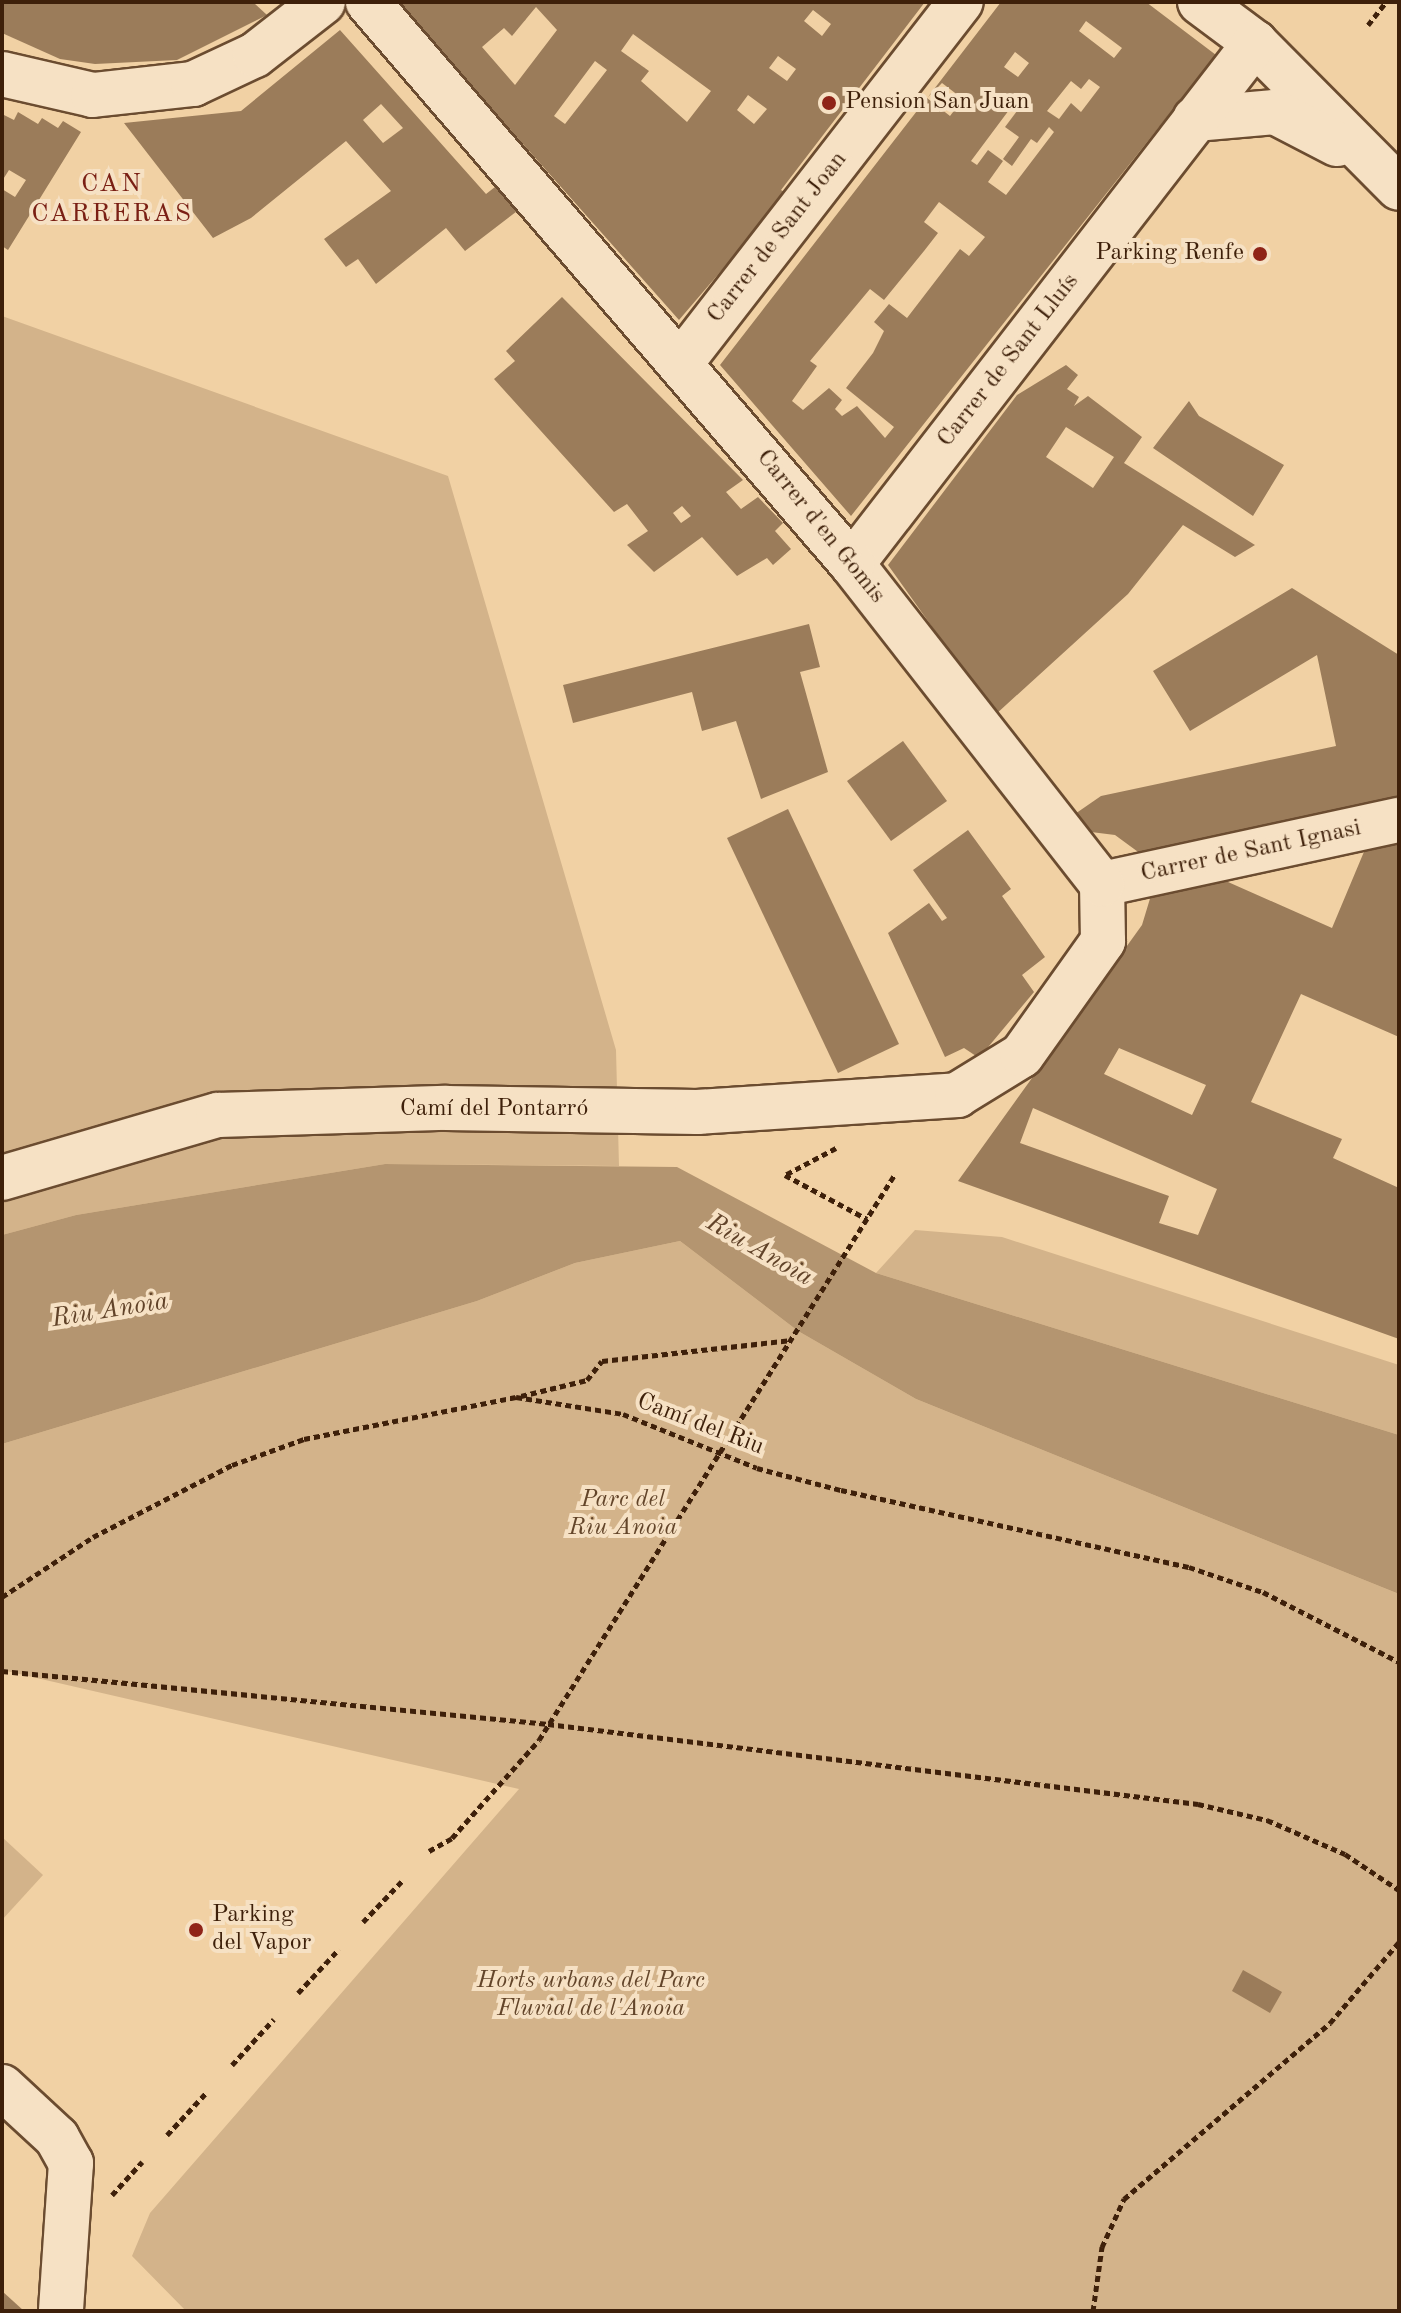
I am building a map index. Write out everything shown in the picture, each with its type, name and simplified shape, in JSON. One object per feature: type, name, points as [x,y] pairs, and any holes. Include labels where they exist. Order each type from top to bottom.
[{"type":"street","points":[[2,74],[93,95],[177,87],[255,55],[323,2]]},
{"type":"street","name":"Carrer d'en Gomis","points":[[368,2],[683,360],[852,564],[1102,884]]},
{"type":"street","name":"Carrer de Sant Joan","points":[[683,360],[961,2]]},
{"type":"street","points":[[1200,2],[1255,43],[1385,176]]},
{"type":"street","name":"Carrer de Sant Lluís","points":[[852,564],[1255,43]]},
{"type":"street","points":[[1195,119],[1275,112],[1385,176]]},
{"type":"street","name":"Carrer de Sant Ignasi","points":[[1102,884],[1399,820]]},
{"type":"street","name":"Camí del Pontarró","points":[[2,1178],[218,1115],[446,1108],[697,1112],[927,1099],[992,1080],[1022,1055],[1103,941],[1102,884]]},
{"type":"street","points":[[2,2087],[57,2138],[71,2163],[68,2256],[61,2311]]},
{"type":"path","points":[[1368,25],[1386,2]]},
{"type":"path","points":[[847,1142],[785,1175],[867,1219]]},
{"type":"path","points":[[429,1851],[452,1838],[548,1724],[722,1453],[895,1174]]},
{"type":"path","points":[[516,1397],[587,1380],[602,1361],[792,1340]]},
{"type":"path","name":"Camí del Riu","points":[[2,1597],[93,1537],[232,1465],[304,1439],[516,1397],[623,1414],[722,1453],[841,1490],[1189,1567],[1263,1592],[1399,1662]]},
{"type":"path","points":[[2,1671],[548,1724],[1198,1804],[1267,1820],[1345,1854],[1399,1890]]},
{"type":"path","points":[[363,1922],[404,1879]]},
{"type":"path","points":[[1093,2311],[1102,2247],[1124,2199],[1330,2023],[1399,1942]]},
{"type":"path","points":[[298,1993],[339,1949]]},
{"type":"path","points":[[232,2065],[274,2019]]},
{"type":"path","points":[[167,2135],[207,2092]]},
{"type":"path","points":[[107,2201],[142,2162]]},
{"type":"green space","points":[[2,316],[448,476],[616,1050],[619,1166],[385,1164],[76,1215],[2,1235]]},
{"type":"green space","points":[[915,1230],[1002,1237],[1399,1365],[1399,1435],[876,1273]]},
{"type":"green space","points":[[680,1241],[798,1331],[916,1399],[1399,1594],[1399,2311],[186,2311],[132,2256],[150,2213],[519,1789],[2,1670],[2,1444],[477,1301],[575,1263]]},
{"type":"green space","points":[[2,1837],[43,1875],[2,1920]]},
{"type":"water","name":"Riu Anoia","points":[[385,1164],[677,1167],[876,1273],[1399,1435],[1399,1594],[916,1399],[798,1331],[680,1241],[575,1263],[477,1301],[2,1444],[2,1235],[76,1215]]},
{"type":"building","points":[[2,2],[253,2],[267,15],[177,60],[95,64],[60,59],[2,33]]},
{"type":"building","points":[[397,2],[925,2],[781,190],[787,194],[679,320]],"holes":[[[536,7],[557,30],[515,85],[482,47],[504,28],[512,36]],[[813,10],[831,24],[822,36],[804,21]],[[633,34],[711,91],[687,122],[641,81],[649,71],[621,51]],[[778,56],[796,69],[787,81],[769,68]],[[595,61],[607,70],[565,124],[554,116]],[[748,95],[767,109],[754,124],[737,110]]]},
{"type":"building","points":[[1001,2],[1146,2],[1216,55],[851,516],[720,365],[927,98],[950,116],[963,99],[942,83],[928,97]],"holes":[[[1086,21],[1122,48],[1114,58],[1079,31]],[[1015,52],[1029,63],[1018,77],[1004,67]],[[1089,79],[1100,87],[1081,112],[1071,103],[1059,119],[1047,111],[1071,81],[1081,89]],[[1012,106],[1017,111],[1005,127],[1019,137],[1003,159],[1012,166],[1031,139],[1037,143],[1049,127],[1054,132],[1006,195],[988,182],[1003,161],[988,150],[977,165],[971,161]],[[939,202],[985,237],[969,256],[960,249],[907,318],[889,304],[874,322],[884,331],[873,353],[846,388],[894,427],[885,438],[857,406],[842,416],[835,409],[842,400],[829,388],[803,410],[792,401],[817,366],[810,361],[870,289],[884,300],[938,233],[924,222]]]},
{"type":"building","points":[[340,30],[486,194],[504,180],[525,205],[465,251],[446,228],[376,284],[358,259],[346,267],[324,239],[391,191],[346,141],[251,218],[213,238],[124,123],[241,111]],"holes":[[[381,104],[403,128],[383,143],[363,120]]]},
{"type":"building","points":[[18,112],[38,124],[42,118],[58,128],[63,121],[81,132],[8,250],[2,246],[2,189],[15,197],[26,180],[9,170],[2,181],[2,114],[14,120]]},
{"type":"building","points":[[562,297],[743,480],[726,492],[741,509],[758,497],[783,523],[775,531],[791,549],[773,565],[767,558],[737,576],[702,537],[654,572],[627,545],[648,531],[627,504],[614,512],[494,379],[515,361],[506,351]],"holes":[[[682,506],[691,516],[681,523],[673,513]]]},
{"type":"building","points":[[1066,365],[1078,375],[1067,389],[1079,397],[1074,406],[1088,396],[1142,437],[1124,463],[1255,545],[1235,557],[1183,525],[1128,594],[995,715],[888,565],[1017,395]],"holes":[[[1066,427],[1114,457],[1093,488],[1046,457]]]},
{"type":"building","points":[[1189,401],[1199,416],[1284,465],[1253,516],[1153,448]]},
{"type":"building","points":[[1292,588],[1399,655],[1399,802],[1145,857],[1115,835],[1083,831],[1072,816],[1101,796],[1336,746],[1317,655],[1190,731],[1153,671]]},
{"type":"building","points":[[809,624],[820,667],[800,672],[828,772],[761,799],[736,721],[702,731],[692,692],[573,723],[563,685]]},
{"type":"building","points":[[903,741],[947,801],[891,841],[847,781]]},
{"type":"building","points":[[788,809],[899,1044],[838,1073],[727,838]]},
{"type":"building","points":[[968,830],[1011,889],[1002,896],[1045,957],[1022,975],[1034,992],[979,1058],[964,1048],[945,1057],[888,933],[929,903],[942,921],[947,918],[913,870]]},
{"type":"building","points":[[1399,840],[1399,1037],[1301,994],[1251,1102],[1342,1139],[1333,1158],[1399,1188],[1399,1339],[958,1181],[1142,925],[1152,892],[1219,878],[1332,928],[1366,847]],"holes":[[[1119,1048],[1206,1085],[1192,1115],[1104,1074]],[[1033,1108],[1217,1189],[1198,1235],[1159,1223],[1169,1196],[1020,1143]]]},
{"type":"building","points":[[1243,1970],[1282,1992],[1270,2013],[1232,1991]]},
{"type":"building","points":[[2,2291],[24,2311],[2,2311]]},
{"type":"place","name":"Pension San Juan","points":[[829,103]]},
{"type":"place","name":"Parking Renfe","points":[[1260,254]]},
{"type":"place","name":"Parking del Vapor","points":[[196,1930]]},
{"type":"district","name":"CAN CARRERAS","points":[[112,200]]},
{"type":"park label","name":"Parc del Riu Anoia","points":[[623,1515]]},
{"type":"park label","name":"Horts urbans del Parc Fluvial de l'Anoia","points":[[591,1996]]}]
